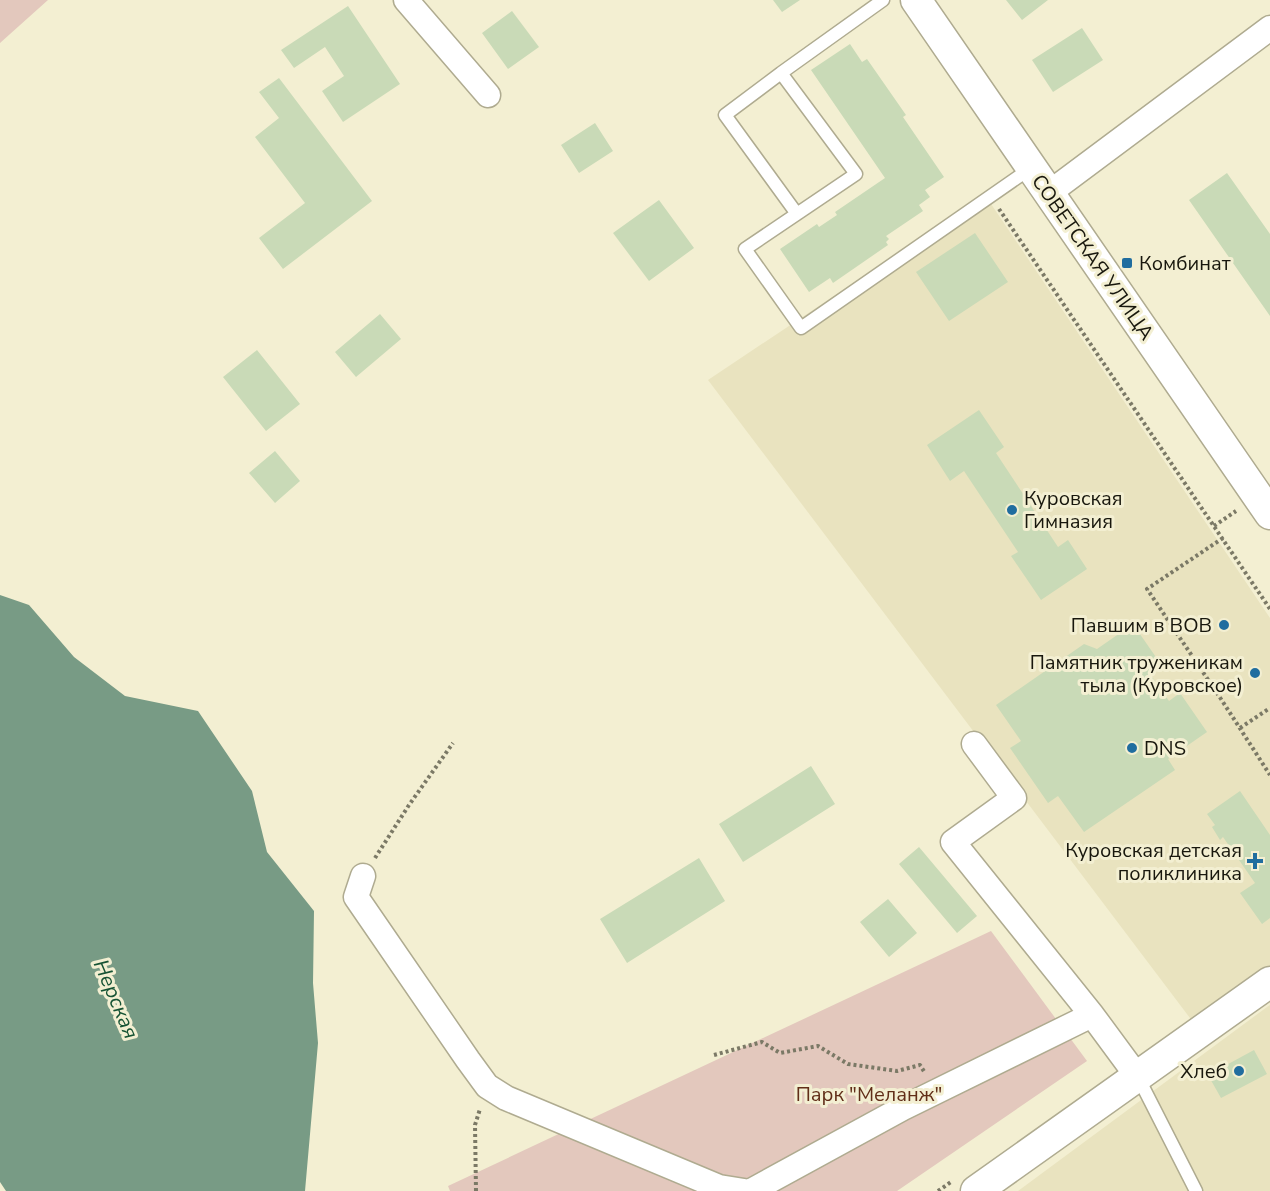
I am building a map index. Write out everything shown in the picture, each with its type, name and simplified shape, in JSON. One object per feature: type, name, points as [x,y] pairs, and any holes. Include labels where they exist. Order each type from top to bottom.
[{"type":"street","points":[[406,0],[488,95]]},
{"type":"street","name":"СОВЕТСКАЯ УЛИЦА","points":[[916,0],[1270,514]]},
{"type":"street","points":[[1049,193],[1270,28]]},
{"type":"street","points":[[974,744],[1014,798],[953,842],[1092,1015],[1137,1076]]},
{"type":"street","points":[[363,876],[356,897],[487,1086],[506,1098],[719,1187],[744,1191]]},
{"type":"street","points":[[976,1191],[1270,982]]},
{"type":"street","points":[[751,1191],[903,1108],[1092,1015]]},
{"type":"lane","points":[[797,214],[725,115],[883,0]]},
{"type":"lane","points":[[781,73],[856,174],[745,249],[801,328],[1032,168]]},
{"type":"lane","points":[[1137,1076],[1196,1191]]},
{"type":"path","points":[[990,196],[1270,609]]},
{"type":"path","points":[[1223,538],[1147,589],[1270,775]]},
{"type":"path","points":[[1240,728],[1270,708]]},
{"type":"path","points":[[363,876],[453,743]]},
{"type":"path","points":[[714,1055],[762,1042],[780,1053],[818,1046],[848,1064],[897,1071],[920,1065],[935,1092]]},
{"type":"path","points":[[476,1191],[475,1125],[487,1086]]},
{"type":"shaded area","points":[[985,195],[1270,618],[1270,969],[1193,1022],[708,380]]},
{"type":"shaded area","points":[[1270,1005],[1270,1191],[1018,1191],[1267,1007]]},
{"type":"green space","points":[[0,0],[48,0],[0,43]]},
{"type":"green space","name":"Парк \"Меланж\"","points":[[991,931],[1087,1061],[897,1191],[450,1191],[448,1186]]},
{"type":"water","name":"Нерская","points":[[0,595],[29,605],[74,657],[125,696],[198,711],[252,791],[267,852],[314,911],[313,983],[318,1043],[305,1191],[6,1191],[0,1182]]},
{"type":"building","points":[[773,0],[800,0],[782,12]]},
{"type":"building","points":[[1006,0],[1048,0],[1022,20]]},
{"type":"building","points":[[348,6],[400,84],[343,122],[322,91],[344,76],[325,47],[294,68],[281,50]]},
{"type":"building","points":[[512,11],[539,47],[508,69],[482,33]]},
{"type":"building","points":[[1082,28],[1103,60],[1053,92],[1032,60]]},
{"type":"building","points":[[850,44],[862,62],[867,59],[906,115],[903,117],[944,177],[925,190],[930,197],[919,205],[923,211],[886,236],[889,239],[886,242],[888,245],[833,283],[830,278],[809,292],[780,249],[817,224],[819,227],[837,215],[835,212],[885,178],[811,70]]},
{"type":"building","points":[[279,78],[372,201],[283,269],[259,238],[305,203],[255,137],[279,118],[259,92]]},
{"type":"building","points":[[595,123],[613,151],[579,173],[561,145]]},
{"type":"building","points":[[1227,173],[1270,234],[1270,316],[1189,200]]},
{"type":"building","points":[[659,200],[694,248],[649,281],[613,233]]},
{"type":"building","points":[[975,233],[1008,282],[949,321],[916,272]]},
{"type":"building","points":[[380,314],[401,339],[356,377],[335,352]]},
{"type":"building","points":[[257,350],[300,404],[266,431],[223,377]]},
{"type":"building","name":"Куровская Гимназия","points":[[979,410],[1004,447],[996,453],[1058,547],[1068,540],[1087,569],[1041,600],[1011,556],[1018,552],[964,471],[950,481],[927,445]]},
{"type":"building","points":[[275,451],[300,481],[275,503],[249,473]]},
{"type":"building","points":[[1133,624],[1160,663],[1148,671],[1169,701],[1180,693],[1207,732],[1168,759],[1175,770],[1084,832],[1058,796],[1048,803],[1010,748],[1021,741],[996,705],[1084,644],[1097,649]]},
{"type":"building","points":[[811,766],[835,804],[743,862],[719,824]]},
{"type":"building","name":"Куровская детская поликлиника","points":[[1240,791],[1270,835],[1270,918],[1262,924],[1240,893],[1255,883],[1223,837],[1220,840],[1212,827],[1215,825],[1207,814]]},
{"type":"building","points":[[919,847],[977,916],[957,933],[899,864]]},
{"type":"building","points":[[699,858],[725,901],[627,963],[600,919]]},
{"type":"building","points":[[888,899],[917,933],[889,957],[860,922]]},
{"type":"building","points":[[1254,1050],[1267,1074],[1221,1098],[1208,1075]]},
{"type":"place","name":"Комбинат","points":[[1127,263]]},
{"type":"place","name":"Куровская Гимназия","points":[[1012,510]]},
{"type":"place","name":"Павшим в ВОВ","points":[[1224,625]]},
{"type":"place","name":"Памятник труженикам тыла (Куровское)","points":[[1255,673]]},
{"type":"place","name":"DNS","points":[[1132,748]]},
{"type":"place","name":"Куровская детская поликлиника","points":[[1255,861]]},
{"type":"place","name":"Хлеб","points":[[1239,1071]]}]
